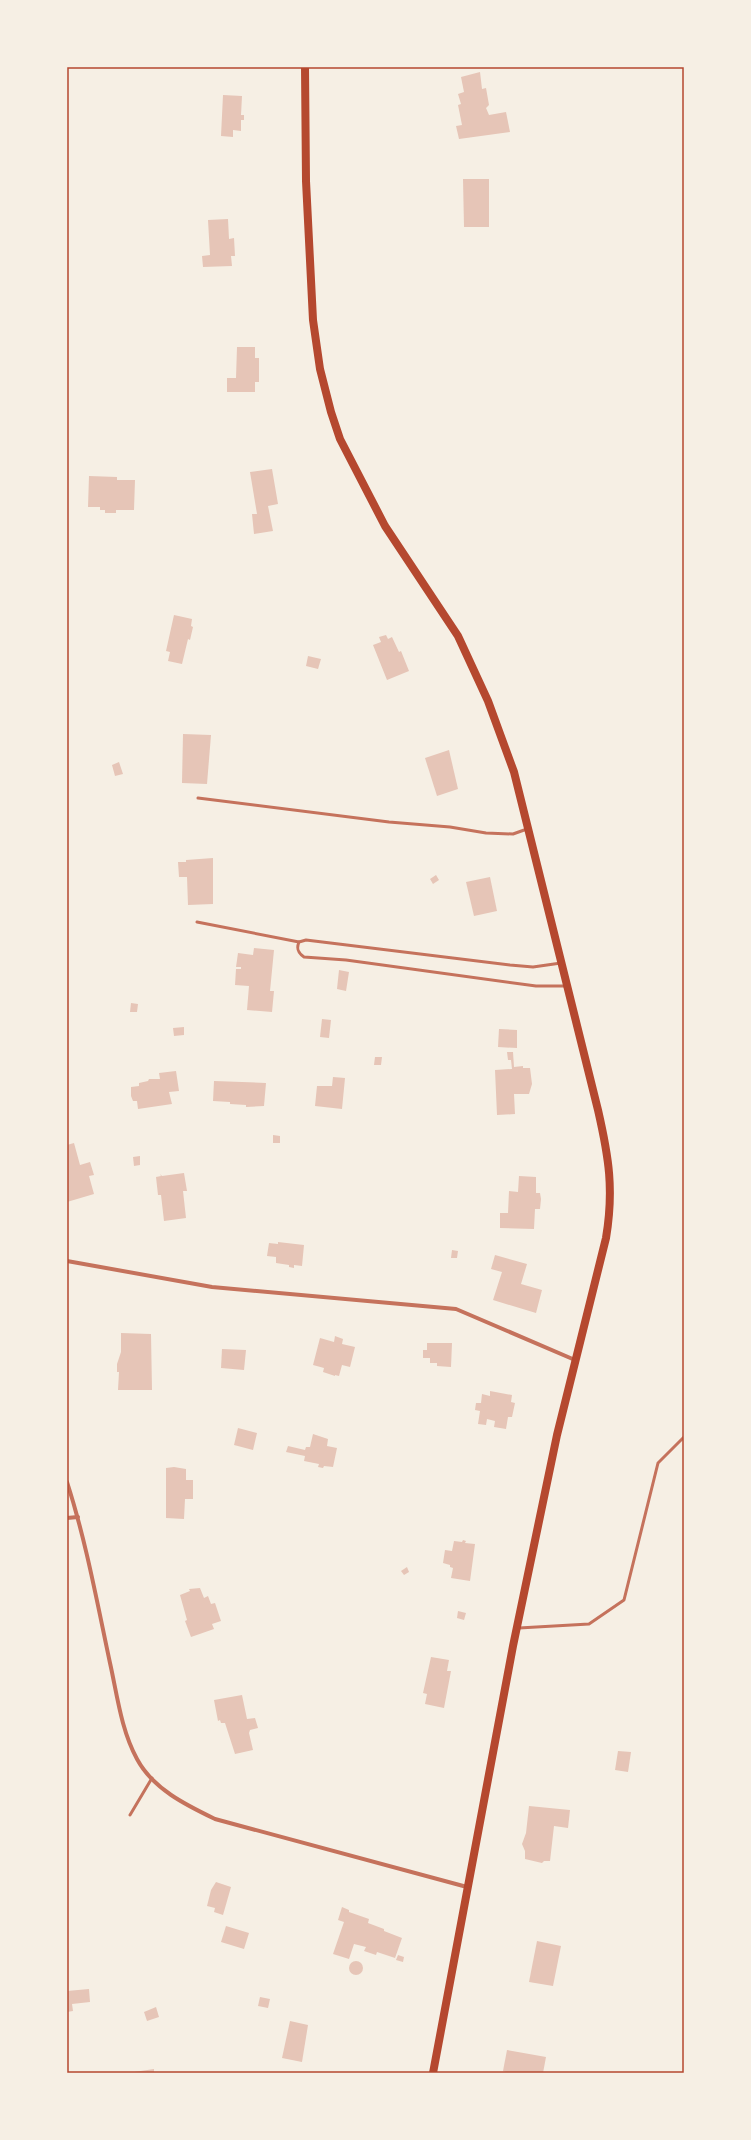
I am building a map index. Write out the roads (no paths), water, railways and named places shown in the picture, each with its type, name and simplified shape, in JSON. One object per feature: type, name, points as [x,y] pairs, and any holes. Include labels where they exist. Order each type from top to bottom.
[{"type":"main road","points":[[306,67],[306,188],[313,320],[320,369],[331,412],[340,440],[385,526],[458,636],[481,686],[514,772],[607,1148],[611,1183],[610,1213],[606,1238],[575,1360],[517,1628],[433,2073]]},
{"type":"street","points":[[67,1262],[212,1287],[456,1309],[575,1360]]},
{"type":"street","points":[[67,1482],[78,1518],[123,1721],[137,1759],[152,1778],[185,1804],[215,1819],[467,1887]]},
{"type":"street","points":[[67,1518],[78,1518]]},
{"type":"lane","points":[[198,798],[389,822],[450,827],[486,833],[513,834],[528,829]]},
{"type":"lane","points":[[197,922],[299,942],[306,940],[533,967],[561,963]]},
{"type":"lane","points":[[299,942],[297,946],[299,953],[304,957],[346,960],[536,986],[567,986]]},
{"type":"lane","points":[[517,1628],[589,1624],[624,1600],[658,1463],[684,1437]]},
{"type":"lane","points":[[130,1815],[152,1778]]}]
